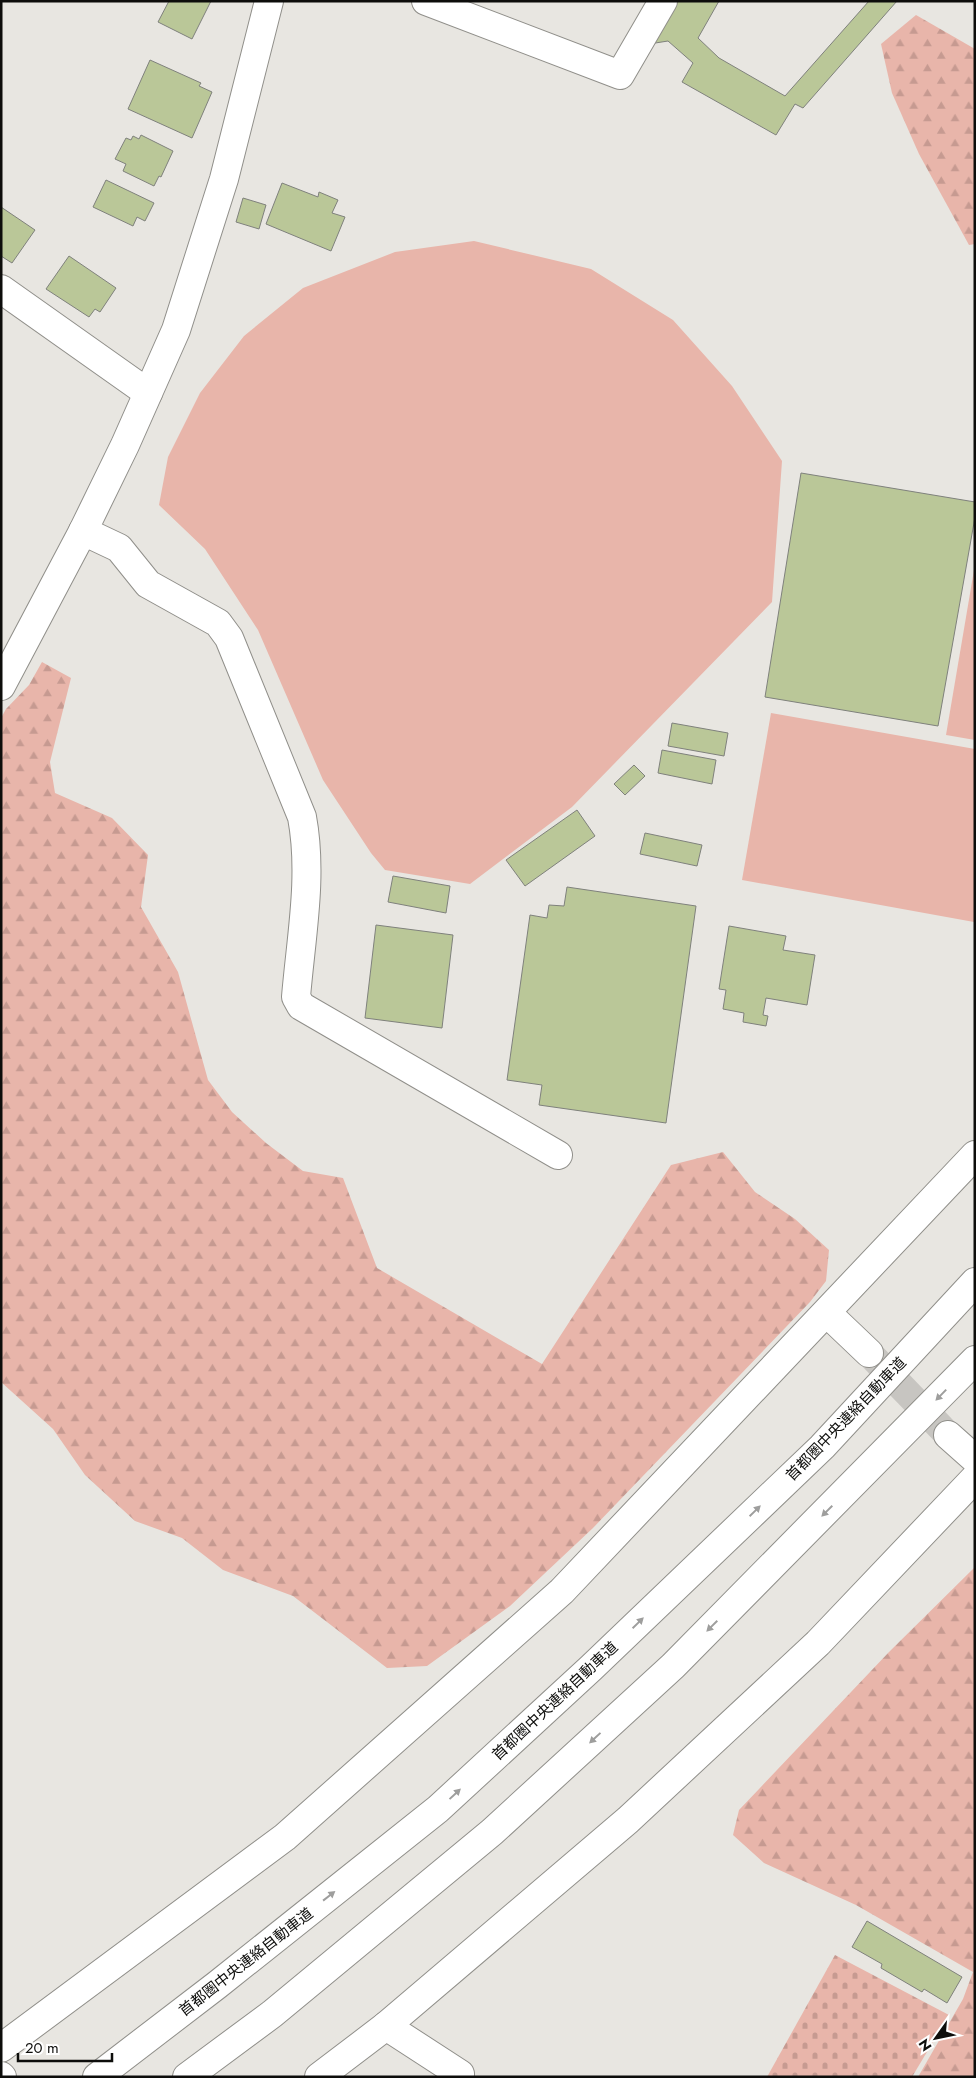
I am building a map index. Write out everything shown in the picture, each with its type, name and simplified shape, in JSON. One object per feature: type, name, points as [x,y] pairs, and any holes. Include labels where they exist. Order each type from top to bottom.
[{"type":"main road","points":[[1,686],[83,531],[176,330],[224,179],[269,1]]},
{"type":"main road","points":[[426,1],[620,75],[663,1]]},
{"type":"main road","points":[[1,289],[148,393]]},
{"type":"main road","points":[[83,531],[119,548],[148,584],[218,623],[228,638],[302,817],[308,864],[296,997],[301,1006],[558,1155]]},
{"type":"main road","points":[[1,2048],[285,1837],[569,1584],[975,1156]]},
{"type":"main road","name":"首都圏中央連絡自動車道","points":[[97,2077],[217,1986],[438,1809],[591,1668],[822,1447],[975,1282]]},
{"type":"main road","points":[[828,1313],[869,1353]]},
{"type":"main road","points":[[187,2077],[272,2014],[492,1832],[673,1666],[975,1360]]},
{"type":"main road","points":[[948,1435],[975,1459]]},
{"type":"main road","points":[[319,2077],[386,2026],[628,1820],[818,1643],[975,1478]]},
{"type":"main road","points":[[386,2026],[460,2074],[458,2077]]},
{"type":"green space","points":[[916,15],[975,49],[975,244],[969,245],[919,154],[892,93],[881,44]]},
{"type":"green space","points":[[474,241],[591,269],[673,320],[732,386],[782,461],[772,602],[572,807],[470,884],[385,870],[371,853],[323,780],[258,630],[205,549],[159,505],[168,457],[200,393],[244,336],[303,288],[395,252]]},
{"type":"green space","points":[[975,570],[975,740],[946,735]]},
{"type":"green space","points":[[42,662],[71,678],[50,762],[55,793],[112,818],[148,855],[141,907],[178,972],[208,1080],[232,1112],[266,1143],[303,1171],[343,1178],[377,1268],[542,1364],[671,1165],[723,1152],[755,1192],[795,1219],[829,1250],[826,1281],[810,1302],[593,1528],[510,1606],[427,1666],[387,1668],[293,1596],[223,1570],[182,1538],[135,1521],[85,1475],[53,1429],[1,1382],[1,718],[6,709],[29,685]]},
{"type":"green space","points":[[771,713],[975,749],[974,922],[742,880]]},
{"type":"green space","points":[[975,1567],[975,2077],[918,2077],[963,1999],[973,1972],[856,1905],[764,1863],[733,1835],[739,1810],[889,1652]]},
{"type":"green space","points":[[835,1955],[949,2015],[912,2077],[767,2077]]},
{"type":"building","points":[[169,1],[211,1],[192,39],[158,22]]},
{"type":"building","points":[[673,1],[719,1],[698,38],[719,58],[785,96],[869,1],[897,1],[803,108],[795,104],[776,135],[682,82],[693,63],[668,41],[649,44]]},
{"type":"building","points":[[150,60],[201,83],[199,86],[212,92],[192,138],[128,109]]},
{"type":"building","points":[[141,135],[173,151],[161,177],[159,176],[154,186],[123,171],[126,164],[115,159],[126,138],[131,140],[133,136],[139,139]]},
{"type":"building","points":[[106,180],[154,203],[145,221],[137,217],[133,226],[93,207]]},
{"type":"building","points":[[282,183],[318,197],[319,192],[338,200],[332,213],[345,217],[331,251],[266,224]]},
{"type":"building","points":[[243,198],[266,205],[259,229],[236,222]]},
{"type":"building","points":[[1,207],[35,230],[12,263],[1,256]]},
{"type":"building","points":[[69,256],[116,288],[100,312],[95,309],[89,317],[46,289]]},
{"type":"building","points":[[801,473],[975,502],[975,517],[938,726],[765,697]]},
{"type":"building","points":[[672,723],[728,733],[724,756],[668,746]]},
{"type":"building","points":[[662,750],[716,760],[712,784],[658,773]]},
{"type":"building","points":[[634,765],[645,776],[625,795],[614,784]]},
{"type":"building","points":[[577,810],[595,836],[525,886],[506,860]]},
{"type":"building","points":[[645,833],[702,845],[697,866],[640,854]]},
{"type":"building","points":[[393,876],[450,886],[446,913],[388,902]]},
{"type":"building","points":[[567,887],[696,906],[666,1123],[539,1105],[542,1085],[507,1080],[530,915],[547,918],[549,905],[564,906]]},
{"type":"building","points":[[376,925],[453,935],[442,1028],[365,1018]]},
{"type":"building","points":[[729,926],[786,936],[783,950],[815,955],[807,1005],[766,998],[763,1015],[768,1016],[766,1026],[743,1022],[744,1013],[723,1009],[726,990],[719,989]]},
{"type":"building","points":[[867,1921],[962,1977],[947,2003],[924,1989],[922,1992],[881,1968],[882,1964],[852,1947]]},
{"type":"tunnel","points":[[869,1353],[948,1435]]}]
